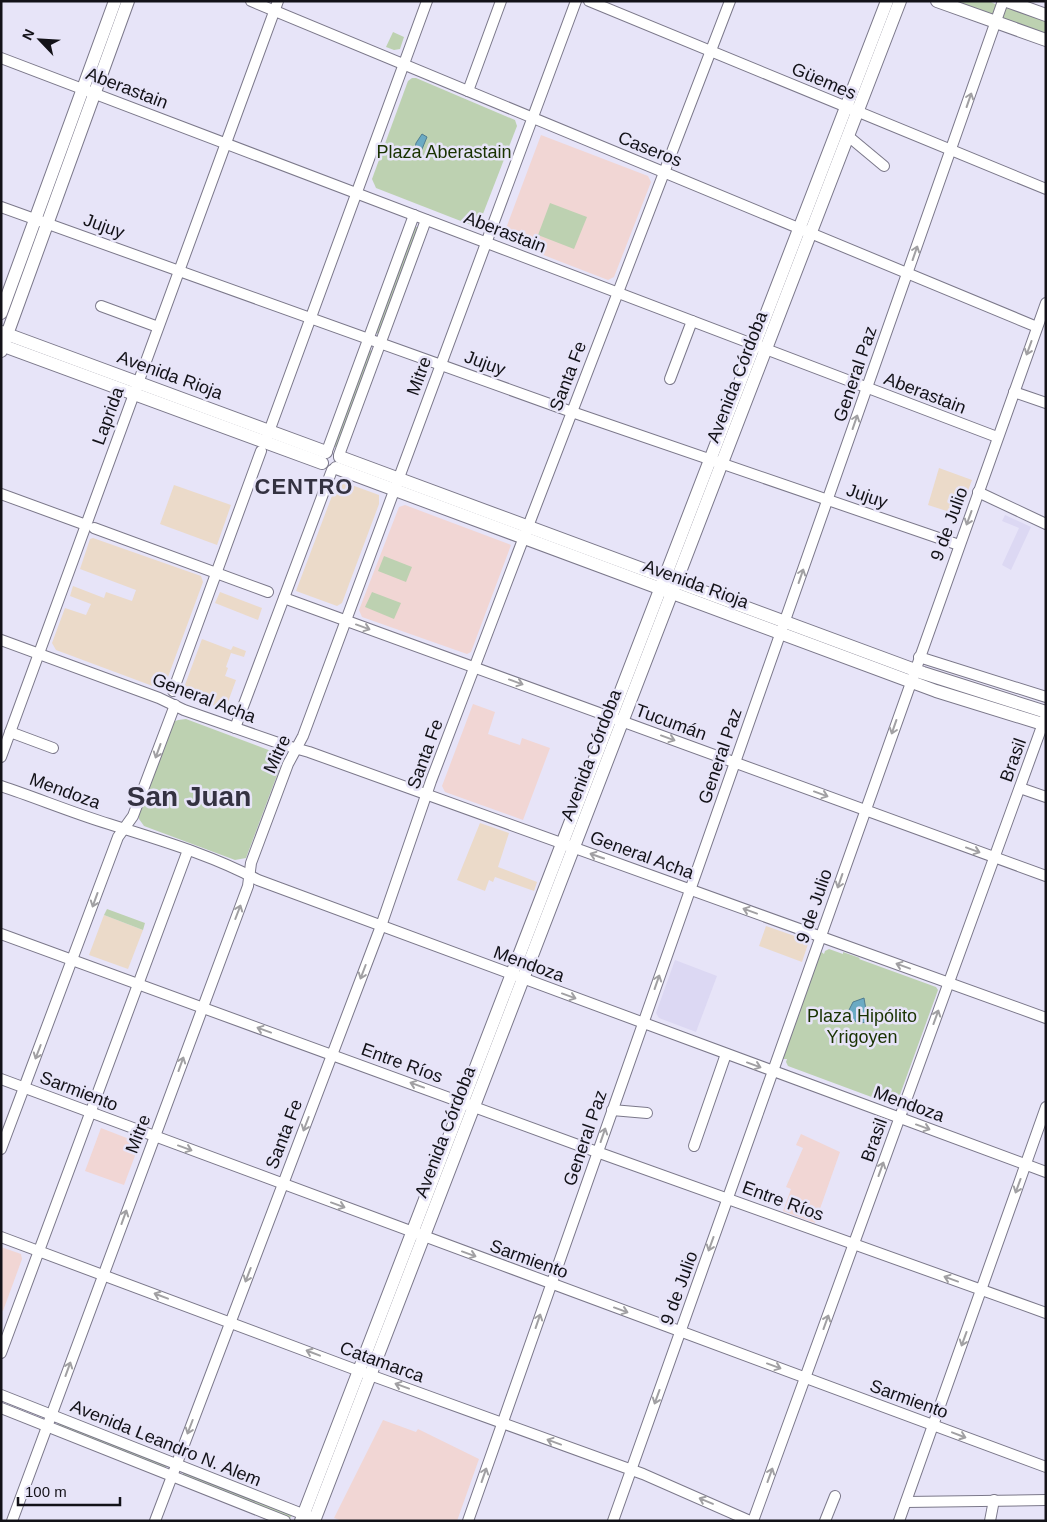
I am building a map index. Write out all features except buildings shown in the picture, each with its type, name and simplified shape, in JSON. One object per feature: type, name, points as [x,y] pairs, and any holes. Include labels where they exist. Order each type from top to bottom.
[{"type":"main road","points":[[89,91],[115,1]]},
{"type":"main road","points":[[3,341],[41,221],[89,91],[128,1]]},
{"type":"main road","name":"Avenida Córdoba","points":[[805,231],[848,136],[852,110],[887,1]]},
{"type":"main road","name":"Avenida Córdoba","points":[[310,1519],[364,1373],[852,110],[900,1]]},
{"type":"main road","points":[[937,1],[1046,40]]},
{"type":"main road","points":[[1007,1],[1046,15]]},
{"type":"main road","points":[[1,314],[41,221]]},
{"type":"main road","name":"Avenida Rioja","points":[[3,341],[136,388],[265,441],[332,460],[912,676],[1001,712],[1014,709],[1045,718]]},
{"type":"main road","name":"Avenida Rioja","points":[[912,676],[955,684],[1045,718]]},
{"type":"street","name":"Caseros","points":[[251,1],[277,6],[403,64],[1037,327]]},
{"type":"street","points":[[173,691],[427,1]]},
{"type":"street","points":[[468,91],[501,1]]},
{"type":"street","name":"Mitre","points":[[12,1521],[248,886],[251,863],[288,764],[304,736],[576,1]]},
{"type":"street","name":"Güemes","points":[[589,1],[1046,189]]},
{"type":"street","name":"Santa Fe","points":[[155,1521],[381,926],[427,794],[730,1]]},
{"type":"street","name":"General Paz","points":[[468,1521],[1003,1]]},
{"type":"street","name":"Laprida","points":[[1,757],[39,654],[90,527],[136,388],[277,6]]},
{"type":"street","name":"Aberastain","points":[[1,58],[997,438]]},
{"type":"street","points":[[848,136],[884,166]]},
{"type":"street","name":"Jujuy","points":[[1,207],[572,412],[959,545]]},
{"type":"street","points":[[235,728],[284,598],[332,460],[369,339],[414,215]]},
{"type":"street","points":[[332,460],[381,343],[426,220]]},
{"type":"street","name":"9 de Julio","points":[[613,1521],[1046,303]]},
{"type":"street","points":[[101,306],[158,327]]},
{"type":"street","points":[[670,379],[692,322]]},
{"type":"street","points":[[1014,392],[1046,403]]},
{"type":"street","points":[[978,492],[1046,524]]},
{"type":"street","points":[[1,494],[268,592]]},
{"type":"street","name":"Tucumán","points":[[284,598],[1046,876]]},
{"type":"street","name":"General Acha","points":[[1,640],[235,728],[427,794],[1046,1018]]},
{"type":"street","points":[[919,657],[1046,697]]},
{"type":"street","points":[[1,1149],[118,837],[133,816],[175,705]]},
{"type":"street","name":"Brasil","points":[[752,1521],[806,1378],[1045,718]]},
{"type":"street","points":[[10,732],[52,748]]},
{"type":"street","name":"Mendoza","points":[[1,786],[188,850],[234,868],[258,880],[1046,1172]]},
{"type":"street","points":[[1020,788],[1046,797]]},
{"type":"street","points":[[1,1353],[188,850]]},
{"type":"street","name":"Entre Ríos","points":[[1,934],[1046,1313]]},
{"type":"street","points":[[694,1146],[726,1054]]},
{"type":"street","name":"Sarmiento","points":[[1,1079],[1046,1468]]},
{"type":"street","points":[[899,1521],[1046,1107]]},
{"type":"street","points":[[612,1110],[647,1113]]},
{"type":"street","name":"Catamarca","points":[[1,1237],[364,1373],[631,1470],[752,1521]]},
{"type":"street","name":"Avenida Leandro N. Alem","points":[[1,1395],[310,1519]]},
{"type":"street","name":"Avenida Leandro N. Alem","points":[[1,1408],[285,1521]]},
{"type":"street","points":[[824,1521],[835,1496]]},
{"type":"street","points":[[990,1521],[994,1500]]},
{"type":"street","points":[[906,1502],[1046,1500]]},
{"type":"shaded area","points":[[541,135],[648,176],[651,182],[614,277],[608,280],[502,239]]},
{"type":"shaded area","points":[[939,468],[972,480],[959,515],[928,505]]},
{"type":"shaded area","points":[[338,480],[379,495],[379,504],[342,603],[337,606],[296,591]]},
{"type":"shaded area","points":[[174,485],[231,505],[217,545],[160,524]]},
{"type":"shaded area","points":[[405,505],[511,545],[471,652],[467,654],[362,617],[359,610],[399,507]]},
{"type":"shaded area","points":[[1005,515],[1031,527],[1011,570],[1002,565],[1019,528],[1002,521]]},
{"type":"shaded area","points":[[93,538],[201,576],[203,582],[165,685],[158,688],[56,650],[52,643],[65,608],[86,615],[91,604],[70,596],[73,586],[104,598],[106,592],[132,601],[136,590],[80,569],[90,539]]},
{"type":"shaded area","points":[[220,592],[262,608],[258,620],[215,603]]},
{"type":"shaded area","points":[[202,639],[231,650],[233,646],[246,651],[244,657],[231,653],[227,664],[226,667],[228,668],[225,676],[236,680],[225,710],[182,693]]},
{"type":"shaded area","points":[[473,704],[495,712],[488,734],[520,745],[522,738],[550,748],[523,820],[445,792],[442,786]]},
{"type":"shaded area","points":[[480,823],[509,833],[498,867],[537,882],[534,891],[495,877],[493,882],[489,880],[485,891],[457,880]]},
{"type":"shaded area","points":[[104,915],[143,930],[128,969],[89,955]]},
{"type":"shaded area","points":[[766,926],[806,940],[808,944],[802,962],[759,946]]},
{"type":"shaded area","points":[[675,960],[717,976],[696,1032],[659,1018],[656,1013]]},
{"type":"shaded area","points":[[101,1128],[137,1142],[139,1145],[124,1185],[85,1171]]},
{"type":"shaded area","points":[[801,1134],[840,1152],[815,1223],[783,1211],[791,1189],[786,1187],[803,1148],[796,1145]]},
{"type":"shaded area","points":[[1,1247],[21,1254],[22,1259],[3,1311],[1,1310]]},
{"type":"shaded area","points":[[383,1420],[416,1432],[418,1429],[479,1459],[457,1521],[342,1521],[334,1518]]},
{"type":"green space","points":[[950,1],[989,1],[997,5],[993,15]]},
{"type":"green space","points":[[1006,7],[1046,21],[1046,35],[1002,20]]},
{"type":"green space","points":[[393,32],[404,37],[400,49],[394,50],[386,47]]},
{"type":"green space","name":"Plaza Aberastain","points":[[416,78],[515,120],[517,126],[481,219],[471,225],[376,188],[372,179],[408,81]]},
{"type":"green space","points":[[550,203],[587,217],[574,249],[538,235]]},
{"type":"green space","points":[[414,227],[419,229],[379,334],[376,333]]},
{"type":"green space","points":[[368,350],[373,351],[338,448],[333,446]]},
{"type":"green space","points":[[384,556],[412,567],[406,582],[378,571]]},
{"type":"green space","points":[[372,592],[401,603],[394,619],[365,607]]},
{"type":"green space","points":[[186,719],[279,754],[282,762],[246,858],[235,860],[144,826],[139,819],[139,814],[173,722]]},
{"type":"green space","points":[[107,909],[145,923],[143,930],[104,915]]},
{"type":"green space","name":"Plaza Hipólito Yrigoyen","points":[[829,949],[860,958],[936,987],[938,990],[897,1103],[893,1105],[788,1066],[787,1059],[783,1059],[820,951],[824,954]]},
{"type":"green space","points":[[58,1423],[166,1465],[166,1467],[164,1468],[58,1427]]},
{"type":"green space","points":[[183,1472],[292,1514],[292,1516],[290,1518],[183,1476]]},
{"type":"water","points":[[422,134],[427,137],[420,154],[414,154],[416,143]]},
{"type":"water","points":[[864,998],[868,1022],[858,1023],[851,1018],[849,1010],[853,1002]]},
{"type":"district","name":"CENTRO","points":[[304,486]]},
{"type":"district","name":"San Juan","points":[[189,796]]}]
